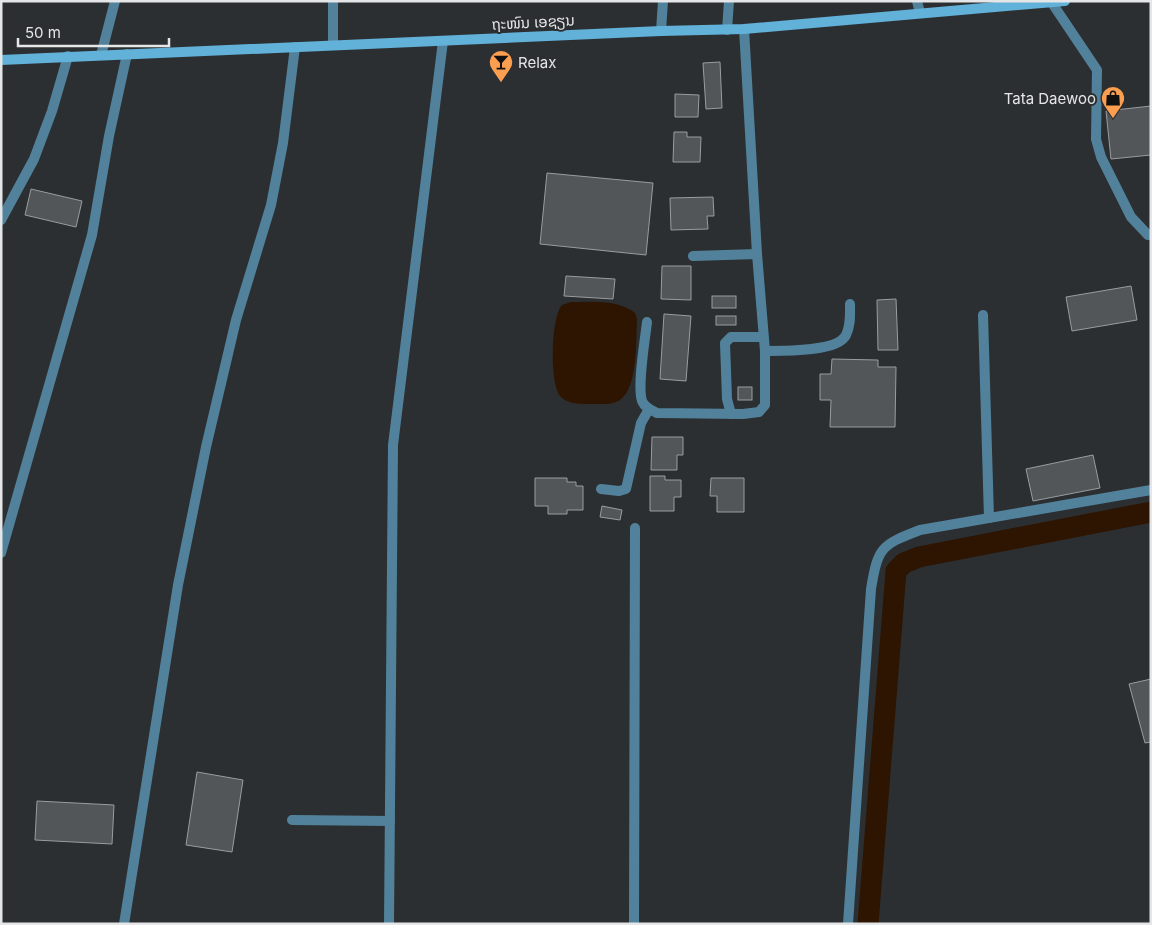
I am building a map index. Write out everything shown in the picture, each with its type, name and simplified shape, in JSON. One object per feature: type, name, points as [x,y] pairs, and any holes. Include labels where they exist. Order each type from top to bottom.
[{"type":"main road","name":"ຖະໜົນ ເອຊຽນ","points":[[1,60],[661,30],[727,30],[1065,1]]},
{"type":"street","points":[[101,55],[115,1]]},
{"type":"street","points":[[332,1],[334,45]]},
{"type":"street","points":[[661,30],[663,1]]},
{"type":"street","points":[[727,30],[729,1]]},
{"type":"street","points":[[917,1],[920,13]]},
{"type":"street","points":[[1052,2],[1097,70],[1096,139],[1101,157],[1131,217],[1148,236]]},
{"type":"street","points":[[647,322],[641,388],[642,401],[649,409],[657,413],[731,414],[760,412],[765,405],[765,351],[757,254],[744,29]]},
{"type":"street","points":[[389,924],[393,445],[443,41]]},
{"type":"street","points":[[124,924],[178,584],[206,447],[236,320],[271,205],[283,143],[296,47]]},
{"type":"street","points":[[1,553],[92,235],[109,136],[127,54]]},
{"type":"street","points":[[1,220],[34,159],[52,111],[68,56]]},
{"type":"street","points":[[693,256],[757,254]]},
{"type":"street","points":[[765,351],[792,351],[839,343],[846,336],[850,324],[850,304]]},
{"type":"street","points":[[983,315],[989,518]]},
{"type":"street","points":[[731,414],[727,399],[725,343],[731,336],[763,337]]},
{"type":"street","points":[[601,489],[619,491],[626,489],[641,423],[649,409]]},
{"type":"street","points":[[848,924],[871,588],[876,559],[891,541],[920,530],[1151,490]]},
{"type":"street","points":[[634,924],[635,528]]},
{"type":"street","points":[[292,820],[390,821]]},
{"type":"shaded area","points":[[571,302],[613,303],[635,313],[637,319],[633,374],[626,394],[617,402],[604,404],[572,403],[564,400],[557,390],[553,366],[556,322],[562,305]]},
{"type":"building","points":[[720,62],[722,108],[706,109],[703,63]]},
{"type":"building","points":[[675,94],[699,95],[698,117],[675,117]]},
{"type":"building","points":[[1151,106],[1151,155],[1111,159],[1106,111]]},
{"type":"building","points":[[674,132],[687,132],[687,137],[701,137],[700,162],[673,162]]},
{"type":"building","points":[[547,173],[653,183],[646,255],[540,244]]},
{"type":"building","points":[[31,189],[82,201],[76,227],[25,215]]},
{"type":"building","points":[[713,197],[714,216],[707,216],[708,229],[671,230],[670,198]]},
{"type":"building","points":[[662,266],[691,266],[691,300],[661,299]]},
{"type":"building","points":[[566,276],[615,279],[613,299],[564,296]]},
{"type":"building","points":[[1131,286],[1137,320],[1072,331],[1066,297]]},
{"type":"building","points":[[712,296],[736,296],[736,308],[712,308]]},
{"type":"building","points":[[896,299],[898,350],[878,350],[877,300]]},
{"type":"building","points":[[664,314],[691,316],[686,381],[660,379]]},
{"type":"building","points":[[716,316],[736,316],[736,325],[716,325]]},
{"type":"building","points":[[832,359],[878,360],[878,367],[896,367],[895,427],[830,427],[831,400],[820,400],[820,374],[831,374]]},
{"type":"building","points":[[738,387],[752,387],[752,400],[738,400]]},
{"type":"building","points":[[652,437],[683,437],[683,455],[677,455],[677,470],[651,470]]},
{"type":"building","points":[[1093,455],[1100,488],[1033,501],[1026,469]]},
{"type":"building","points":[[650,476],[665,476],[665,480],[681,480],[681,497],[674,497],[674,511],[650,511]]},
{"type":"building","points":[[535,478],[567,478],[567,482],[576,482],[576,486],[583,486],[583,510],[567,510],[567,514],[548,514],[548,506],[535,506]]},
{"type":"building","points":[[711,478],[744,478],[744,512],[717,512],[717,496],[710,496]]},
{"type":"building","points":[[602,506],[622,510],[620,520],[600,517]]},
{"type":"building","points":[[1151,679],[1151,742],[1145,743],[1129,684]]},
{"type":"building","points":[[197,772],[243,780],[232,852],[186,845]]},
{"type":"building","points":[[37,801],[114,805],[112,844],[35,840]]},
{"type":"waterway","points":[[868,924],[896,571],[904,563],[919,557],[1151,512]]},
{"type":"place","name":"Relax","points":[[501,83]]},
{"type":"place","name":"Tata Daewoo","points":[[1113,119]]}]
